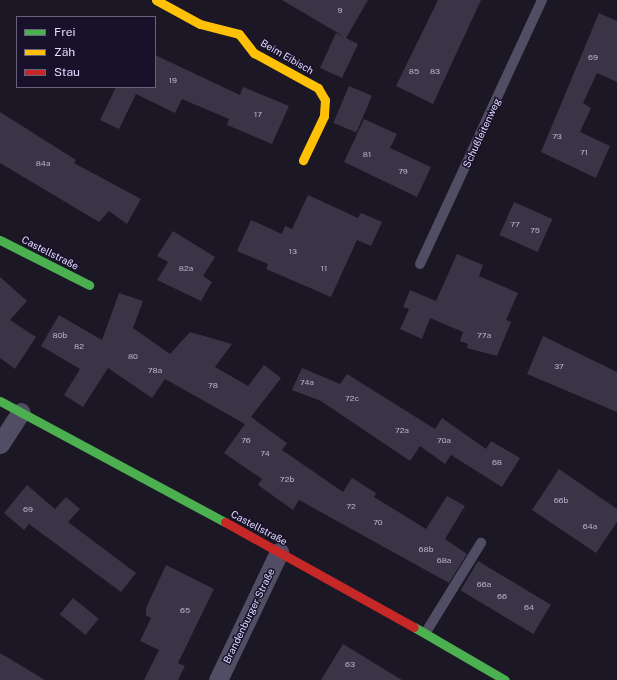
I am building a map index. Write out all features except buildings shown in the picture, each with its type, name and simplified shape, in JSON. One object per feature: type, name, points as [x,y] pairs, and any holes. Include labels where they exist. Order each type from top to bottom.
[{"type":"street","name":"Beim Eibisch","points":[[156,0],[200,24],[239,34],[254,53],[318,88],[326,100],[324,116],[303,160]]},
{"type":"street","name":"Castellstraße","points":[[0,240],[89,285]]},
{"type":"street","name":"Castellstraße","points":[[0,401],[426,632],[505,680]]},
{"type":"street","points":[[0,444],[21,412]]},
{"type":"street","name":"Brandenburger Straße","points":[[218,680],[280,552]]},
{"type":"lane","name":"Schußleitenweg","points":[[420,264],[542,0]]},
{"type":"lane","points":[[426,632],[481,543]]},
{"type":"traffic: fast","points":[[0,240],[89,285]]},
{"type":"traffic: fast","points":[[0,401],[225,522]]},
{"type":"traffic: fast","points":[[414,627],[505,680]]},
{"type":"traffic: slow","points":[[156,0],[200,24],[239,34],[254,53],[318,88],[325,100],[324,116],[303,160]]},
{"type":"traffic: jam","points":[[225,522],[414,627]]}]
